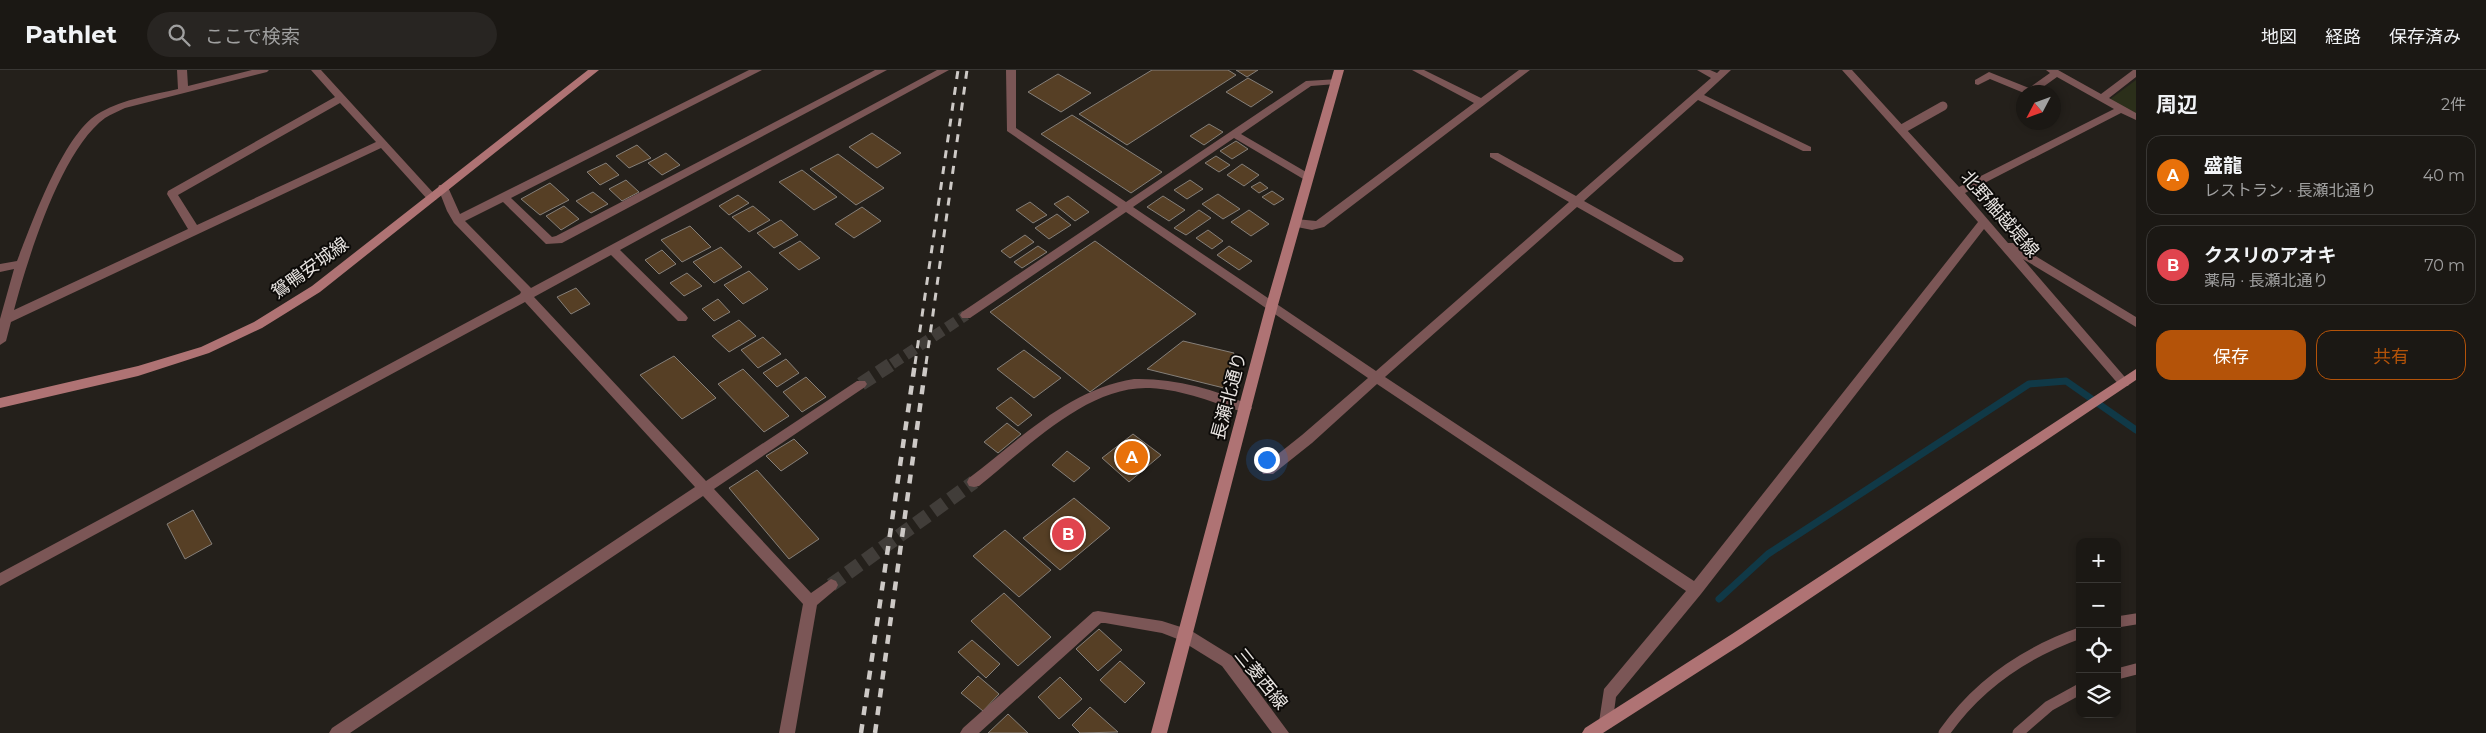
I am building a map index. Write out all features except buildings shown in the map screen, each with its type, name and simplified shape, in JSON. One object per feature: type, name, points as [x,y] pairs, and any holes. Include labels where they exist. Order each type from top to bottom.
[{"type":"street","points":[[182,70],[183,91]]},
{"type":"street","points":[[0,341],[21,264],[58,173],[86,130],[102,115],[122,106],[244,73],[264,70]]},
{"type":"street","points":[[316,70],[432,197]]},
{"type":"street","name":"鴛鴨安城線","points":[[0,403],[138,371],[204,350],[258,325],[316,289],[594,70]]},
{"type":"street","points":[[458,220],[757,70]]},
{"type":"street","points":[[504,197],[550,241],[558,240],[882,70]]},
{"type":"street","points":[[0,580],[944,70]]},
{"type":"street","points":[[1011,70],[1011,130],[1124,208],[1272,305],[1377,378],[1696,590]]},
{"type":"street","name":"長瀬北通り","points":[[1158,733],[1272,305],[1339,70]]},
{"type":"street","points":[[1416,70],[1480,102]]},
{"type":"street","points":[[1296,223],[1312,226],[1320,224],[1525,70]]},
{"type":"street","points":[[1702,70],[1722,74]]},
{"type":"street","name":"北野舳越堤線","points":[[1847,70],[1999,239],[2130,378]]},
{"type":"street","points":[[1978,82],[1989,75],[2030,92],[2053,72],[2136,117]]},
{"type":"street","points":[[2102,98],[2136,72]]},
{"type":"street","points":[[1268,470],[1377,378],[1722,74]]},
{"type":"street","points":[[966,315],[1309,83],[1336,81]]},
{"type":"street","points":[[1698,96],[1806,149]]},
{"type":"street","points":[[195,231],[172,194],[341,98]]},
{"type":"street","points":[[1958,192],[2121,109]]},
{"type":"street","points":[[1234,134],[1308,178]]},
{"type":"street","points":[[6,319],[383,144]]},
{"type":"street","points":[[1494,155],[1678,259]]},
{"type":"street","points":[[443,188],[452,211],[458,220],[810,602]]},
{"type":"street","points":[[1607,722],[1609,694],[1696,590],[1984,222]]},
{"type":"street","points":[[1999,239],[2136,324]]},
{"type":"street","points":[[612,249],[682,318]]},
{"type":"street","points":[[0,268],[21,264]]},
{"type":"street","points":[[1590,733],[1737,639],[2130,378]]},
{"type":"street","points":[[337,733],[861,384]]},
{"type":"street","points":[[974,482],[1075,406],[1119,386],[1154,384],[1204,393],[1246,408]]},
{"type":"street","points":[[787,733],[810,602],[831,586]]},
{"type":"street","name":"三菱西線","points":[[968,733],[1098,617],[1162,627],[1185,635],[1227,661],[1280,733]]},
{"type":"lane","points":[[1902,129],[1943,106]]},
{"type":"lane","points":[[2121,621],[2136,619]]},
{"type":"lane","points":[[1944,733],[1966,704],[2012,664],[2039,649],[2076,635]]},
{"type":"lane","points":[[2121,673],[2136,669]]},
{"type":"lane","points":[[2018,733],[2050,706],[2076,691]]},
{"type":"green space","points":[[2136,80],[2136,114],[2109,100]]},
{"type":"waterway","points":[[1719,599],[1768,554],[2029,384],[2066,381],[2136,430]]},
{"type":"tunnel","points":[[892,364],[966,315]]},
{"type":"tunnel","points":[[861,384],[893,363]]},
{"type":"tunnel","points":[[831,585],[974,482]]},
{"type":"railway","points":[[915,364],[958,70]]},
{"type":"railway","points":[[926,364],[967,70]]},
{"type":"railway","points":[[861,733],[915,363]]},
{"type":"railway","points":[[875,733],[926,363]]},
{"type":"place","name":"盛龍","points":[[1132,457]]},
{"type":"place","name":"クスリのアオキ","points":[[1068,534]]}]
